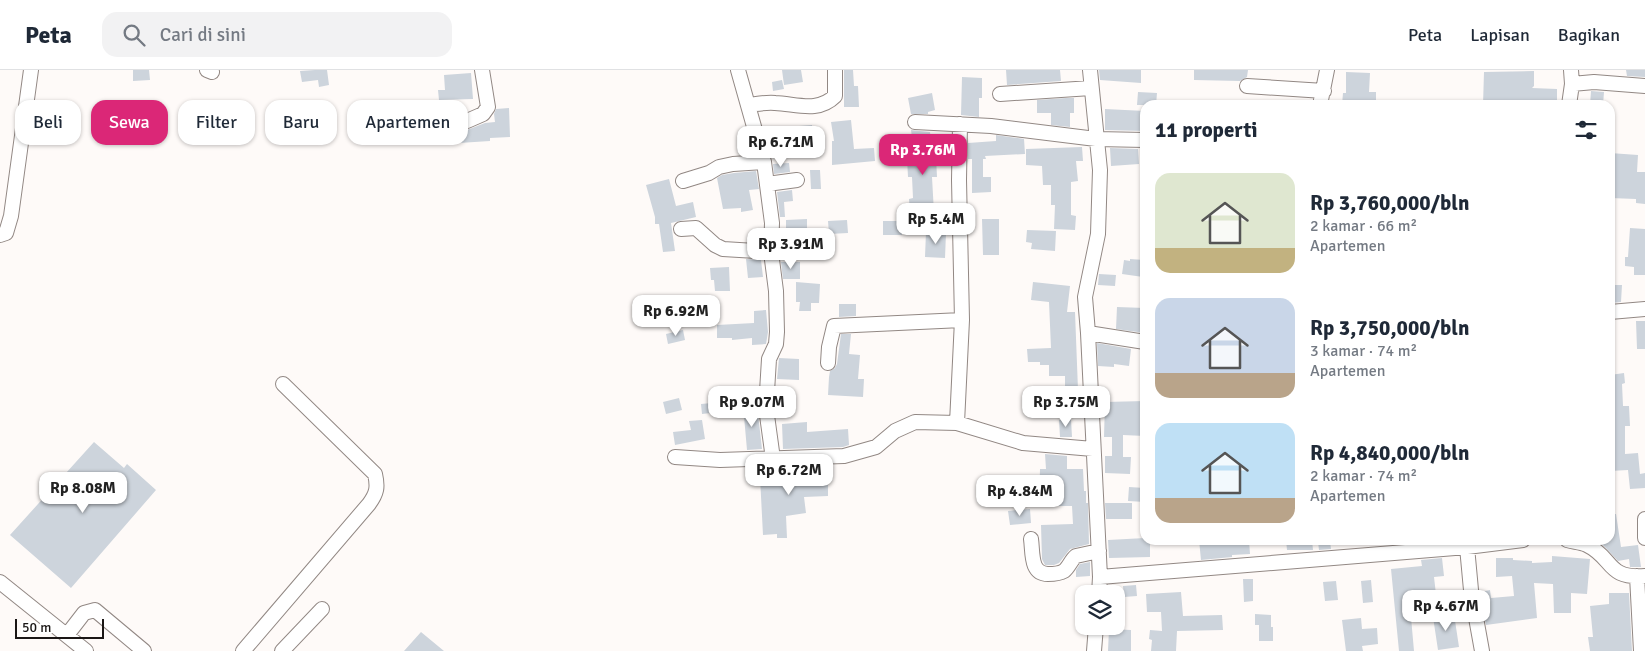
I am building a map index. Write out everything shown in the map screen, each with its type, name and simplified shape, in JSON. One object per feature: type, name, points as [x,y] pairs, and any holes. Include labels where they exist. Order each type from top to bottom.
[{"type":"street","points":[[0,235],[6,234],[11,216],[31,70]]},
{"type":"street","points":[[468,121],[483,114],[488,106],[482,70]]},
{"type":"street","points":[[738,70],[764,162],[772,223],[771,252],[776,291],[777,332],[776,344],[769,359],[766,408],[773,459]]},
{"type":"street","points":[[748,105],[775,103],[813,107],[825,103],[835,96],[835,70]]},
{"type":"street","points":[[1090,70],[1100,170],[1100,203],[1098,234],[1085,297],[1100,585]]},
{"type":"street","points":[[1321,100],[1327,70]]},
{"type":"street","points":[[1570,100],[1572,84],[1571,70]]},
{"type":"street","points":[[1572,84],[1594,82],[1645,86]]},
{"type":"street","points":[[1247,86],[1324,91]]},
{"type":"street","points":[[1000,94],[1092,88]]},
{"type":"street","points":[[915,122],[992,126],[1096,139],[1140,140]]},
{"type":"street","points":[[956,423],[962,320],[959,180],[960,124]]},
{"type":"street","points":[[683,181],[708,173],[719,167],[764,162]]},
{"type":"street","points":[[766,184],[797,180]]},
{"type":"street","points":[[681,229],[696,228],[714,245],[723,249],[771,252]]},
{"type":"street","points":[[1615,312],[1645,309]]},
{"type":"street","points":[[828,363],[829,347],[834,326],[962,320]]},
{"type":"street","points":[[1088,333],[1140,341]]},
{"type":"street","points":[[244,651],[369,504],[376,493],[378,485],[375,474],[283,384]]},
{"type":"street","points":[[675,457],[720,460],[844,456],[876,447],[895,430],[915,422],[956,423],[1023,442],[1093,449]]},
{"type":"street","points":[[1645,519],[1645,538]]},
{"type":"street","points":[[1031,539],[1034,566],[1036,570],[1043,574],[1066,570],[1076,556],[1085,552],[1099,551]]},
{"type":"street","points":[[1100,577],[1479,545]]},
{"type":"street","points":[[1587,545],[1623,576],[1641,576],[1641,651]]},
{"type":"street","points":[[1467,547],[1471,590],[1482,651]]},
{"type":"street","points":[[1,584],[86,651]]},
{"type":"street","points":[[282,651],[322,609]]},
{"type":"street","points":[[67,636],[84,613],[95,610],[144,651]]},
{"type":"street","points":[[1094,651],[1095,635]]},
{"type":"building","points":[[133,70],[149,70],[150,80],[133,81]]},
{"type":"building","points":[[327,70],[329,85],[319,87],[318,80],[302,82],[300,71]]},
{"type":"building","points":[[782,70],[801,70],[803,82],[784,85]]},
{"type":"building","points":[[844,70],[853,70],[854,86],[858,86],[859,107],[844,107]]},
{"type":"building","points":[[1006,70],[1060,70],[1061,81],[1007,85]]},
{"type":"building","points":[[1099,70],[1141,70],[1141,83],[1100,80]]},
{"type":"building","points":[[1194,70],[1248,70],[1247,77],[1240,81],[1194,80]]},
{"type":"building","points":[[1626,70],[1645,70],[1645,77],[1627,76]]},
{"type":"building","points":[[1534,71],[1534,86],[1532,88],[1557,89],[1557,100],[1483,100],[1484,72]]},
{"type":"building","points":[[1346,72],[1370,73],[1369,92],[1376,92],[1376,100],[1342,100],[1343,93],[1346,93]]},
{"type":"building","points":[[471,73],[473,99],[439,100],[438,90],[445,90],[444,75]]},
{"type":"building","points":[[962,77],[982,78],[982,98],[979,98],[979,117],[961,115]]},
{"type":"building","points":[[782,80],[784,89],[773,91],[772,82]]},
{"type":"building","points":[[1591,91],[1604,92],[1603,100],[1590,100]]},
{"type":"building","points":[[1138,92],[1157,93],[1156,100],[1140,100],[1140,105],[1137,105]]},
{"type":"building","points":[[932,93],[935,110],[928,112],[928,114],[911,114],[908,98]]},
{"type":"building","points":[[1074,98],[1074,113],[1070,113],[1070,127],[1051,125],[1051,113],[1037,113],[1037,100]]},
{"type":"building","points":[[509,108],[510,137],[490,138],[490,141],[468,142],[468,130],[485,123],[495,122],[494,114],[496,109]]},
{"type":"building","points":[[1105,109],[1140,111],[1140,131],[1105,130]]},
{"type":"building","points":[[851,120],[854,149],[874,148],[875,161],[832,165],[832,141],[834,141],[831,122]]},
{"type":"building","points":[[812,125],[813,142],[787,144],[786,127]]},
{"type":"building","points":[[911,130],[930,132],[933,157],[936,157],[937,177],[932,177],[934,213],[910,213],[909,199],[913,198],[912,177],[908,177],[907,158],[923,158],[921,137],[912,138]]},
{"type":"building","points":[[996,135],[1024,139],[1025,154],[985,156],[986,159],[983,159],[983,177],[991,177],[991,192],[972,193],[972,159],[968,159],[968,143],[996,141]]},
{"type":"building","points":[[1082,147],[1083,161],[1076,161],[1078,181],[1071,182],[1071,215],[1076,216],[1075,230],[1054,229],[1055,205],[1051,205],[1051,185],[1043,185],[1042,166],[1026,165],[1026,149]]},
{"type":"building","points":[[1110,148],[1138,149],[1139,164],[1111,166]]},
{"type":"building","points":[[1615,153],[1638,155],[1637,172],[1645,172],[1645,204],[1636,203],[1636,199],[1615,198]]},
{"type":"building","points":[[789,163],[790,172],[774,174],[773,164]]},
{"type":"building","points":[[810,170],[820,170],[821,189],[811,189]]},
{"type":"building","points":[[756,171],[759,189],[749,190],[753,210],[741,212],[741,208],[723,209],[717,178],[722,175]]},
{"type":"building","points":[[669,179],[676,206],[693,202],[696,217],[671,223],[675,251],[663,252],[659,224],[655,224],[655,217],[646,185]]},
{"type":"building","points":[[792,190],[793,201],[784,202],[785,217],[780,217],[777,192]]},
{"type":"building","points":[[807,219],[807,235],[786,236],[786,220]]},
{"type":"building","points":[[982,219],[999,219],[999,255],[983,255]]},
{"type":"building","points":[[847,220],[848,233],[829,234],[828,221]]},
{"type":"building","points":[[883,221],[902,221],[902,235],[883,235]]},
{"type":"building","points":[[1630,228],[1645,229],[1645,275],[1634,275],[1634,267],[1625,266],[1625,257],[1628,257]]},
{"type":"building","points":[[1027,230],[1056,231],[1055,251],[1031,249],[1032,243],[1026,242]]},
{"type":"building","points":[[926,232],[946,233],[945,258],[925,257]]},
{"type":"building","points":[[746,259],[761,260],[763,277],[748,278]]},
{"type":"building","points":[[1130,259],[1140,260],[1140,277],[1122,274],[1124,260],[1130,261]]},
{"type":"building","points":[[781,262],[800,262],[800,279],[783,279]]},
{"type":"building","points":[[729,267],[730,291],[715,291],[714,280],[711,280],[710,268]]},
{"type":"building","points":[[1099,274],[1116,275],[1115,286],[1098,285]]},
{"type":"building","points":[[796,282],[820,284],[819,303],[811,303],[811,311],[799,311],[800,302],[796,302]]},
{"type":"building","points":[[1033,282],[1070,286],[1067,312],[1075,312],[1078,390],[1065,391],[1065,376],[1049,376],[1049,365],[1040,365],[1040,362],[1028,362],[1027,349],[1051,348],[1049,302],[1031,300]]},
{"type":"building","points":[[1615,285],[1622,285],[1621,302],[1615,303]]},
{"type":"building","points":[[839,304],[856,304],[856,316],[839,317]]},
{"type":"building","points":[[1117,307],[1140,308],[1140,332],[1116,329]]},
{"type":"building","points":[[766,310],[768,332],[766,344],[752,345],[752,338],[732,340],[732,338],[717,338],[717,325],[754,323],[754,311]]},
{"type":"building","points":[[1636,321],[1645,321],[1645,349],[1637,349]]},
{"type":"building","points":[[683,330],[685,340],[668,344],[666,334]]},
{"type":"building","points":[[841,334],[851,334],[849,354],[860,355],[858,379],[864,379],[863,397],[828,395],[830,371],[837,364]]},
{"type":"building","points":[[1097,343],[1131,349],[1129,366],[1114,364],[1114,367],[1098,366]]},
{"type":"building","points":[[779,358],[799,359],[799,380],[777,379]]},
{"type":"building","points":[[1624,373],[1625,383],[1622,384],[1623,406],[1629,406],[1630,426],[1625,426],[1625,454],[1638,453],[1640,474],[1645,473],[1645,488],[1630,489],[1628,470],[1615,471],[1615,374]]},
{"type":"building","points":[[726,392],[728,411],[702,414],[701,404],[712,403],[711,393]]},
{"type":"building","points":[[679,398],[682,410],[666,414],[663,402]]},
{"type":"building","points":[[1140,401],[1140,436],[1123,435],[1123,457],[1131,457],[1130,474],[1105,473],[1105,456],[1112,456],[1112,437],[1104,437],[1105,402]]},
{"type":"building","points":[[743,405],[757,405],[762,449],[747,450]]},
{"type":"building","points":[[1071,419],[1072,437],[1060,437],[1059,420]]},
{"type":"building","points":[[702,420],[705,439],[675,445],[673,432],[691,430],[689,421]]},
{"type":"building","points":[[807,422],[807,432],[848,429],[849,445],[843,447],[783,449],[782,424]]},
{"type":"building","points":[[94,442],[124,468],[127,464],[156,490],[71,588],[10,535]]},
{"type":"building","points":[[1045,454],[1067,456],[1067,469],[1083,469],[1084,491],[1086,491],[1086,503],[1088,503],[1089,544],[1070,549],[1059,563],[1054,565],[1045,565],[1042,559],[1041,525],[1073,524],[1072,506],[1039,506],[1040,469],[1046,469]]},
{"type":"building","points":[[809,466],[809,470],[828,470],[828,496],[804,497],[806,513],[786,516],[787,538],[777,538],[777,534],[763,535],[760,477],[774,476],[773,470],[784,470],[784,467]]},
{"type":"building","points":[[1129,487],[1140,488],[1140,502],[1128,501]]},
{"type":"building","points":[[1105,503],[1132,503],[1132,519],[1106,519]]},
{"type":"building","points":[[1030,509],[1031,523],[1010,525],[1008,511]]},
{"type":"building","points":[[1615,514],[1621,547],[1638,545],[1641,567],[1630,567],[1629,559],[1618,561],[1603,545],[1615,545]]},
{"type":"building","points":[[1140,538],[1140,545],[1150,545],[1150,557],[1109,558],[1108,540]]},
{"type":"building","points":[[1200,545],[1249,545],[1250,554],[1201,560]]},
{"type":"building","points":[[1286,545],[1312,545],[1313,550],[1287,550]]},
{"type":"building","points":[[1318,545],[1330,545],[1331,549],[1319,550]]},
{"type":"building","points":[[1552,556],[1590,559],[1587,594],[1571,593],[1571,613],[1554,613],[1553,584],[1534,583],[1537,618],[1486,625],[1480,592],[1490,590],[1491,598],[1514,596],[1512,576],[1496,577],[1496,558],[1513,558],[1513,560],[1532,561],[1532,563],[1552,562]]},
{"type":"building","points":[[1442,558],[1444,576],[1434,577],[1437,603],[1410,606],[1414,651],[1399,651],[1391,569],[1422,566],[1421,560]]},
{"type":"building","points":[[1090,562],[1090,576],[1076,577],[1076,570],[1080,564]]},
{"type":"building","points":[[1243,579],[1253,579],[1253,601],[1244,602]]},
{"type":"building","points":[[1371,580],[1373,602],[1363,603],[1361,581]]},
{"type":"building","points":[[1336,581],[1338,600],[1325,601],[1323,582]]},
{"type":"building","points":[[1136,585],[1137,596],[1125,597],[1125,586]]},
{"type":"building","points":[[1181,592],[1183,616],[1222,615],[1223,630],[1177,631],[1176,651],[1151,651],[1152,640],[1149,639],[1150,630],[1162,631],[1161,612],[1147,612],[1146,594]]},
{"type":"building","points":[[1609,593],[1629,593],[1632,651],[1590,651],[1588,637],[1593,637],[1590,606],[1609,604]]},
{"type":"building","points":[[1255,614],[1271,615],[1273,641],[1259,641],[1259,625],[1255,625]]},
{"type":"building","points":[[1454,614],[1459,647],[1438,650],[1433,617]]},
{"type":"building","points":[[1361,618],[1362,629],[1377,628],[1378,644],[1362,646],[1363,651],[1346,651],[1342,620]]},
{"type":"building","points":[[1125,630],[1131,630],[1131,651],[1108,651],[1109,635],[1125,635]]},
{"type":"building","points":[[421,632],[444,651],[404,651]]}]
